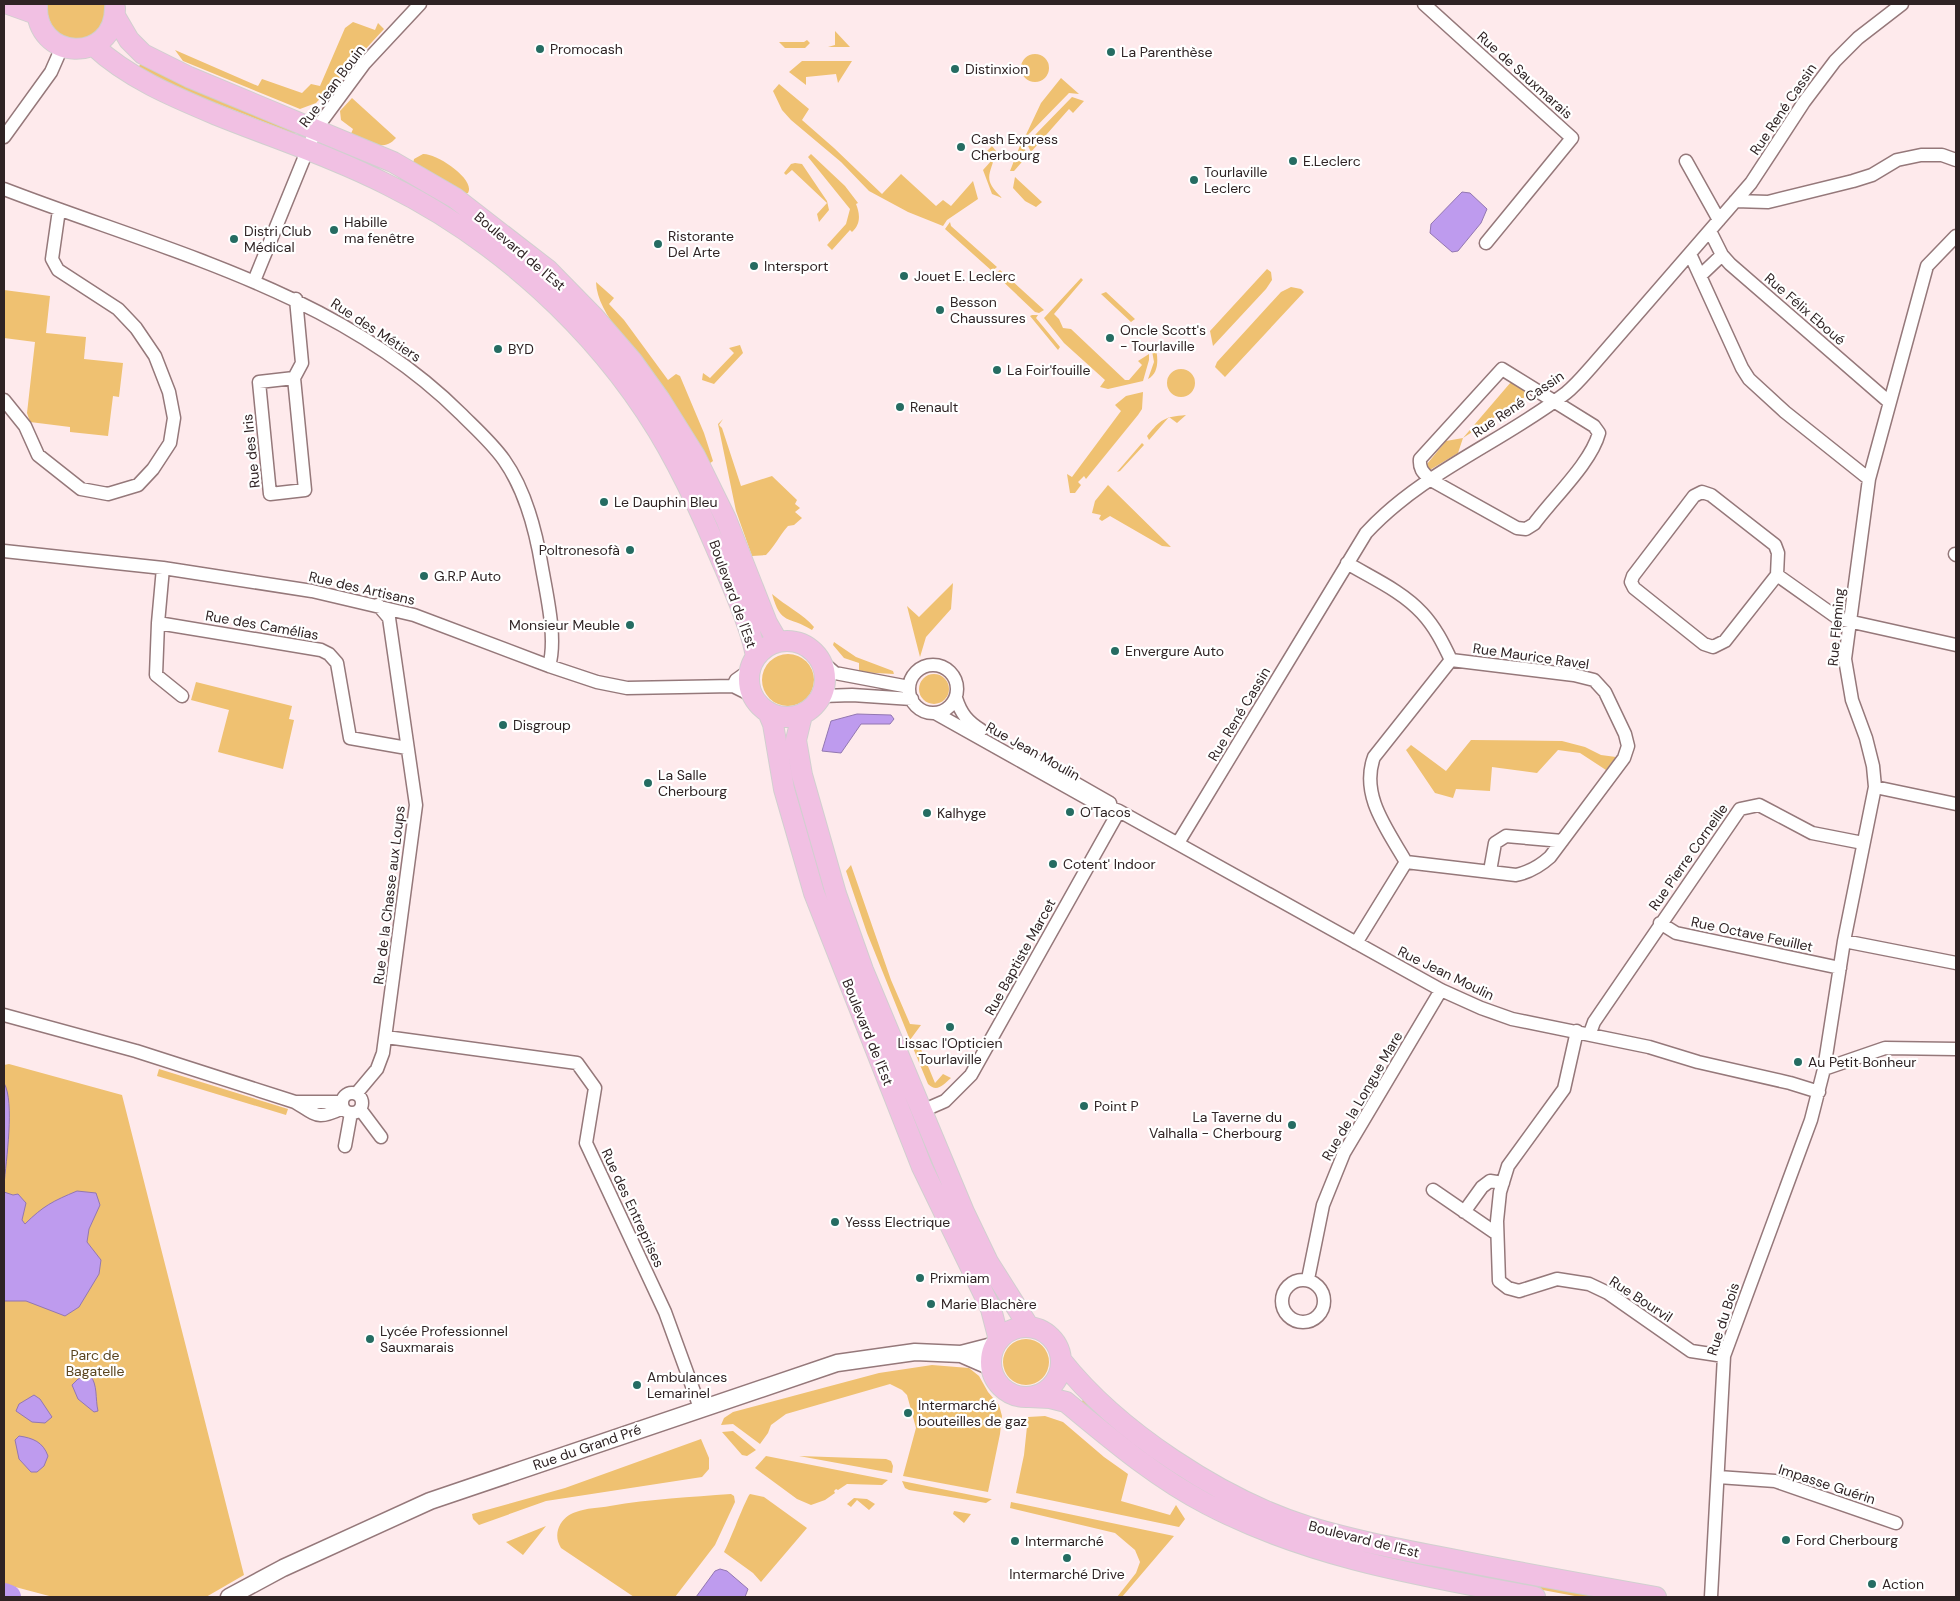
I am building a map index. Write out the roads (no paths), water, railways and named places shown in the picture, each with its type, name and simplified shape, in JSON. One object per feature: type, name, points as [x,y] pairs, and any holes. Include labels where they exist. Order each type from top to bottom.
[{"type":"main road","points":[[8,4],[37,9],[45,34],[62,47],[83,49],[94,46],[104,38],[111,28],[115,10]]},
{"type":"main road","name":"Boulevard de l'Est","points":[[115,10],[129,40],[143,54],[189,77],[393,162],[456,198],[548,270],[594,317],[632,361],[660,400],[695,456],[726,519],[766,623],[778,642]]},
{"type":"main road","name":"Boulevard de l'Est","points":[[94,46],[114,64],[180,100],[388,185],[441,215],[492,250],[539,289],[584,333],[643,408],[659,433],[693,496],[729,577],[753,664]]},
{"type":"main road","points":[[791,641],[803,644],[814,651],[821,661],[825,672],[826,684],[822,696],[810,710],[802,715],[790,718],[768,712],[753,696],[749,683],[753,664],[762,650],[778,642],[791,641]]},
{"type":"main road","name":"Boulevard de l'Est","points":[[768,712],[773,724],[784,789],[814,893],[922,1166],[991,1309],[998,1342]]},
{"type":"main road","name":"Boulevard de l'Est","points":[[802,715],[796,740],[813,819],[836,894],[863,970],[977,1242],[1015,1308],[1029,1327]]},
{"type":"main road","points":[[1029,1327],[1048,1334],[1054,1342],[1061,1360],[1059,1375],[1050,1388],[1029,1397],[1014,1395],[1001,1387],[991,1367],[993,1352],[998,1342],[1013,1330],[1029,1327]]},
{"type":"main road","name":"Boulevard de l'Est","points":[[1061,1360],[1082,1384],[1160,1450],[1218,1488],[1274,1514],[1344,1537],[1394,1548],[1656,1597]]},
{"type":"main road","name":"Boulevard de l'Est","points":[[1029,1397],[1050,1398],[1066,1402],[1148,1469],[1206,1504],[1262,1531],[1317,1550],[1375,1566],[1535,1597]]},
{"type":"street","name":"Rue Jean Bouin","points":[[254,281],[316,129],[364,64],[420,4]]},
{"type":"street","name":"Rue de Sauxmarais","points":[[1424,4],[1572,138],[1486,243]]},
{"type":"street","name":"Rue René Cassin","points":[[1178,843],[1366,533],[1382,516],[1432,480],[1568,392],[1593,366],[1751,182],[1804,102],[1835,61],[1858,38],[1902,4]]},
{"type":"street","points":[[4,137],[52,72],[62,47]]},
{"type":"street","points":[[1735,201],[1768,202],[1834,186],[1872,175],[1897,160],[1921,155],[1942,155],[1956,160]]},
{"type":"street","points":[[1686,161],[1719,220]]},
{"type":"street","name":"Rue des Métiers","points":[[4,189],[254,281],[296,299],[341,323],[410,368],[444,397],[504,460],[521,493],[536,533],[553,652],[549,666]]},
{"type":"street","points":[[4,400],[25,426],[38,455],[81,490],[108,494],[138,485],[154,469],[170,443],[174,418],[169,392],[155,356],[136,328],[118,308],[58,270],[52,259],[59,210]]},
{"type":"street","name":"Rue Félix Eboué","points":[[1710,231],[1722,255],[1889,402]]},
{"type":"street","name":"Rue Fleming","points":[[1818,1092],[1824,1069],[1844,941],[1875,787],[1873,766],[1866,738],[1852,700],[1845,659],[1869,479],[1889,402],[1908,342],[1918,291],[1927,266],[1956,236]]},
{"type":"street","points":[[1690,254],[1742,368],[1749,379],[1785,412],[1869,479]]},
{"type":"street","points":[[1701,275],[1722,255]]},
{"type":"street","name":"Rue des Iris","points":[[294,378],[259,382],[270,494],[305,490],[294,378],[302,363],[296,299]]},
{"type":"street","points":[[1502,369],[1554,401],[1594,426],[1599,433],[1596,444],[1534,524],[1526,528],[1517,528],[1432,480],[1421,471],[1420,459],[1502,369]]},
{"type":"street","points":[[1702,492],[1711,494],[1775,545],[1778,551],[1778,574],[1725,641],[1713,647],[1704,644],[1634,588],[1631,582],[1633,576],[1694,496],[1702,492]]},
{"type":"street","name":"Rue des Artisans","points":[[4,551],[163,568],[270,584],[378,604],[414,615],[597,682],[627,688],[733,686],[753,696]]},
{"type":"street","points":[[1347,563],[1399,594],[1421,611],[1431,623],[1451,660],[1374,757],[1370,768],[1368,783],[1372,800],[1406,862],[1356,943]]},
{"type":"street","points":[[163,568],[156,675],[182,696]]},
{"type":"street","points":[[1778,574],[1833,616],[1849,623],[1956,645]]},
{"type":"street","name":"Rue de la Chasse aux Loups","points":[[349,1108],[362,1102],[356,1094],[377,1069],[386,1037],[416,805],[388,618],[378,604]]},
{"type":"street","name":"Rue des Camélias","points":[[158,623],[321,650],[329,654],[337,663],[350,738],[407,748]]},
{"type":"street","name":"Rue Maurice Ravel","points":[[1406,862],[1516,875],[1540,866],[1562,841],[1624,758],[1628,746],[1622,722],[1605,692],[1594,680],[1574,675],[1451,660]]},
{"type":"street","name":"Rue Jean Moulin","points":[[821,661],[836,673],[911,693]]},
{"type":"street","points":[[733,686],[736,680],[753,664]]},
{"type":"street","name":"Rue Jean Moulin","points":[[1119,811],[1103,797],[968,722],[961,712],[956,698],[958,686],[951,672],[938,666],[920,669],[913,676],[911,693],[919,708],[935,713],[1092,801],[1119,811],[1441,990],[1500,1015],[1577,1032],[1590,1033],[1818,1092]]},
{"type":"street","name":"Rue Jean Moulin","points":[[822,696],[911,693]]},
{"type":"street","points":[[935,713],[948,708],[956,698]]},
{"type":"street","points":[[1875,787],[1956,804]]},
{"type":"street","name":"Rue Pierre Corneille","points":[[1590,1033],[1594,1022],[1733,816],[1746,807],[1759,805],[1812,833],[1863,843]]},
{"type":"street","name":"Rue Baptiste Marcet","points":[[922,1111],[945,1100],[971,1074],[1119,811]]},
{"type":"street","points":[[1490,872],[1495,843],[1506,836],[1562,841]]},
{"type":"street","name":"Rue Octave Feuillet","points":[[1660,923],[1676,933],[1840,968]]},
{"type":"street","points":[[1844,941],[1956,964]]},
{"type":"street","name":"Rue de la Longue Mare","points":[[1308,1280],[1323,1205],[1344,1153],[1441,990]]},
{"type":"street","points":[[4,1015],[136,1051],[295,1102],[322,1117],[349,1108]]},
{"type":"street","name":"Rue Bourvil","points":[[1577,1032],[1564,1089],[1508,1166],[1502,1183],[1498,1202],[1497,1234],[1499,1281],[1508,1288],[1519,1291],[1556,1279],[1589,1284],[1608,1293],[1691,1351],[1724,1356]]},
{"type":"street","name":"Rue des Entreprises","points":[[386,1037],[576,1063],[595,1088],[586,1144],[665,1312],[700,1408]]},
{"type":"street","points":[[1824,1069],[1841,1064],[1857,1056],[1885,1048],[1956,1049]]},
{"type":"street","name":"Rue du Bois","points":[[1712,1597],[1724,1356],[1807,1129],[1818,1092]]},
{"type":"street","points":[[349,1108],[381,1137]]},
{"type":"street","points":[[345,1146],[349,1108]]},
{"type":"street","points":[[1464,1212],[1482,1187],[1490,1181],[1502,1183]]},
{"type":"street","points":[[1432,1190],[1497,1234]]},
{"type":"street","name":"Rue du Grand Pré","points":[[229,1597],[283,1568],[430,1501],[700,1408],[837,1363],[916,1352],[961,1354],[998,1342]]},
{"type":"street","name":"Rue du Grand Pré","points":[[961,1354],[991,1367]]},
{"type":"street","name":"Impasse Guérin","points":[[1718,1477],[1775,1481],[1896,1523]]},
{"type":"waterway","points":[[4,1595],[9,1597]]},
{"type":"place","name":"Promocash","points":[[540,49]]},
{"type":"place","name":"La Parenthèse","points":[[1111,52]]},
{"type":"place","name":"Distinxion","points":[[955,69]]},
{"type":"place","name":"Cash Express Cherbourg","points":[[961,147]]},
{"type":"place","name":"E.Leclerc","points":[[1293,161]]},
{"type":"place","name":"Tourlaville Leclerc","points":[[1194,180]]},
{"type":"place","name":"Habille ma fenêtre","points":[[334,230]]},
{"type":"place","name":"Distri Club Médical","points":[[234,239]]},
{"type":"place","name":"Ristorante Del Arte","points":[[658,244]]},
{"type":"place","name":"Intersport","points":[[754,266]]},
{"type":"place","name":"Jouet E. Leclerc","points":[[904,276]]},
{"type":"place","name":"Besson Chaussures","points":[[940,310]]},
{"type":"place","name":"Oncle Scott's - Tourlaville","points":[[1110,338]]},
{"type":"place","name":"BYD","points":[[498,349]]},
{"type":"place","name":"La Foir'fouille","points":[[997,370]]},
{"type":"place","name":"Renault","points":[[900,407]]},
{"type":"place","name":"Le Dauphin Bleu","points":[[604,502]]},
{"type":"place","name":"Poltronesofà","points":[[630,550]]},
{"type":"place","name":"G.R.P Auto","points":[[424,576]]},
{"type":"place","name":"Monsieur Meuble","points":[[630,625]]},
{"type":"place","name":"Envergure Auto","points":[[1115,651]]},
{"type":"place","name":"Disgroup","points":[[503,725]]},
{"type":"place","name":"La Salle Cherbourg","points":[[648,783]]},
{"type":"place","name":"O'Tacos","points":[[1070,812]]},
{"type":"place","name":"Kalhyge","points":[[927,813]]},
{"type":"place","name":"Cotent' Indoor","points":[[1053,864]]},
{"type":"place","name":"Lissac l'Opticien Tourlaville","points":[[950,1027]]},
{"type":"place","name":"Au Petit Bonheur","points":[[1798,1062]]},
{"type":"place","name":"Point P","points":[[1084,1106]]},
{"type":"place","name":"La Taverne du Valhalla - Cherbourg","points":[[1292,1125]]},
{"type":"place","name":"Yesss Electrique","points":[[835,1222]]},
{"type":"place","name":"Prixmiam","points":[[920,1278]]},
{"type":"place","name":"Marie Blachère","points":[[931,1304]]},
{"type":"place","name":"Lycée Professionnel Sauxmarais","points":[[370,1339]]},
{"type":"place","name":"Ambulances Lemarinel","points":[[637,1385]]},
{"type":"place","name":"Intermarché bouteilles de gaz","points":[[908,1413]]},
{"type":"place","name":"Ford Cherbourg","points":[[1786,1540]]},
{"type":"place","name":"Intermarché","points":[[1015,1541]]},
{"type":"place","name":"Intermarché Drive","points":[[1067,1558]]},
{"type":"place","name":"Action","points":[[1872,1584]]},
{"type":"park label","name":"Parc de Bagatelle","points":[[95,1364]]}]
